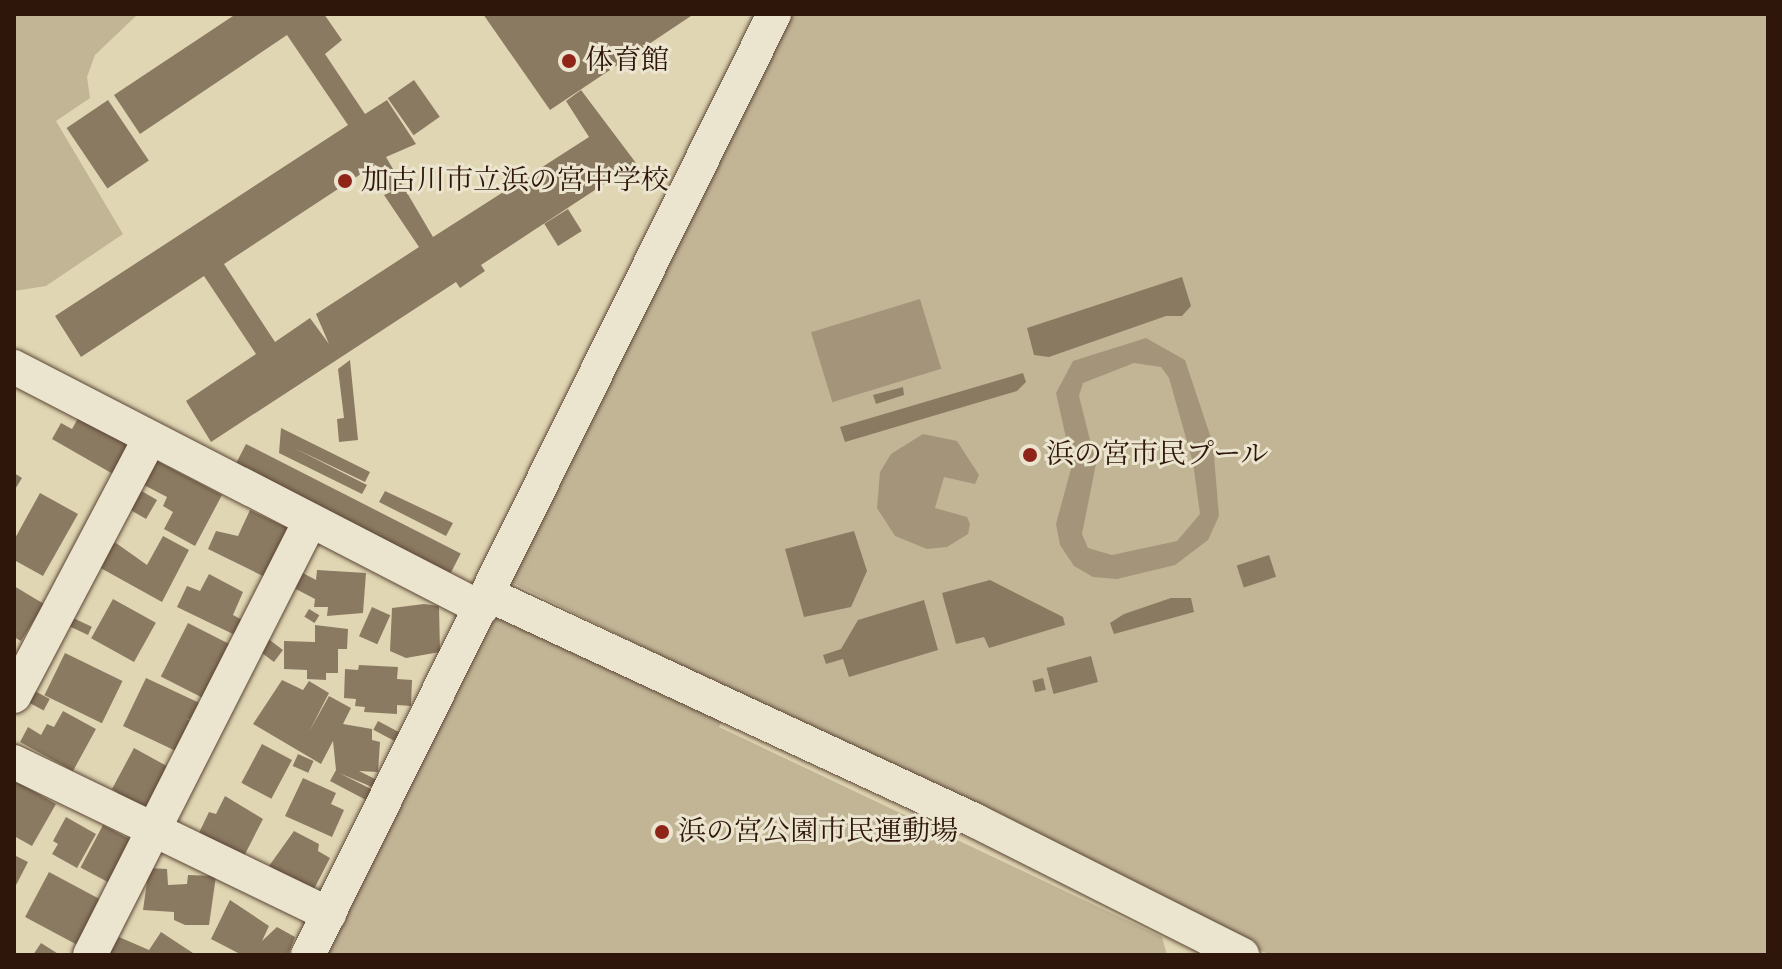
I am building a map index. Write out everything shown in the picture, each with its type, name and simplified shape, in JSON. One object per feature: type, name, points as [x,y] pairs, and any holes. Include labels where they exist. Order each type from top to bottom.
[{"type":"street","points":[[308,955],[774,14]]},
{"type":"street","points":[[14,367],[149,440],[310,521],[976,821],[1242,955]]},
{"type":"street","points":[[14,696],[149,440]]},
{"type":"street","points":[[90,955],[310,521]]},
{"type":"street","points":[[14,762],[329,914]]},
{"type":"shaded area","points":[[14,14],[138,14],[95,55],[87,77],[90,98],[56,121],[123,234],[46,286],[14,291]]},
{"type":"shaded area","points":[[790,14],[1768,14],[1768,955],[1270,955],[505,579]]},
{"type":"shaded area","points":[[920,299],[941,369],[832,402],[811,332]]},
{"type":"shaded area","points":[[1146,338],[1185,360],[1213,444],[1219,516],[1208,540],[1175,565],[1117,579],[1093,577],[1074,566],[1060,545],[1056,524],[1072,465],[1056,393],[1073,361]],"holes":[[[1134,363],[1161,367],[1169,378],[1193,463],[1200,514],[1177,541],[1112,555],[1088,548],[1082,534],[1096,464],[1079,396],[1083,383]]]},
{"type":"shaded area","points":[[923,434],[957,441],[979,475],[975,484],[944,477],[935,508],[967,517],[970,524],[968,534],[947,547],[927,549],[895,536],[877,508],[880,472],[891,454]]},
{"type":"shaded area","name":"浜の宮公園市民運動場","points":[[503,611],[724,715],[719,727],[1162,937],[1167,955],[322,955],[488,621]]},
{"type":"building","points":[[236,14],[324,14],[342,40],[325,54],[365,114],[387,100],[416,144],[386,157],[433,237],[589,137],[566,101],[581,90],[636,163],[481,265],[485,271],[460,288],[456,282],[211,442],[186,401],[256,354],[204,276],[81,357],[55,316],[348,125],[287,35],[140,134],[114,95]],"holes":[[[373,166],[391,192],[384,195],[419,247],[316,314],[329,344],[310,318],[275,342],[224,264]]]},
{"type":"building","name":"体育館","points":[[483,14],[694,14],[550,110]]},
{"type":"building","points":[[414,80],[440,117],[414,135],[388,98]]},
{"type":"building","points":[[108,100],[149,161],[107,188],[67,128]]},
{"type":"building","points":[[568,209],[582,231],[558,246],[544,224]]},
{"type":"building","points":[[1182,277],[1191,306],[1182,316],[1166,316],[1049,357],[1034,355],[1027,328]]},
{"type":"building","points":[[350,360],[358,440],[339,442],[337,419],[344,418],[338,369]]},
{"type":"building","points":[[1023,373],[1026,382],[1017,391],[845,442],[840,427]]},
{"type":"building","points":[[903,387],[904,395],[876,404],[873,395]]},
{"type":"building","points":[[82,411],[132,439],[113,474],[52,439],[61,423],[72,429]]},
{"type":"building","points":[[281,428],[370,472],[365,482],[294,448],[367,485],[362,494],[279,453]]},
{"type":"building","points":[[246,444],[461,553],[451,573],[236,464]]},
{"type":"building","points":[[157,461],[222,495],[195,546],[164,529],[173,512],[163,506],[167,497],[144,485]]},
{"type":"building","points":[[14,473],[22,478],[14,491]]},
{"type":"building","points":[[138,489],[157,500],[146,519],[127,508]]},
{"type":"building","points":[[385,491],[453,523],[446,536],[379,502]]},
{"type":"building","points":[[40,493],[78,514],[43,576],[14,560],[14,540]]},
{"type":"building","points":[[250,510],[288,528],[271,580],[208,549],[216,531],[238,536]]},
{"type":"building","points":[[854,531],[867,571],[851,607],[804,617],[785,549]]},
{"type":"building","points":[[163,536],[189,550],[162,602],[97,566],[109,544],[116,543],[147,565]]},
{"type":"building","points":[[1269,555],[1276,577],[1244,587],[1237,566]]},
{"type":"building","points":[[317,570],[366,573],[363,613],[327,616],[328,607],[314,607],[315,599],[292,587],[301,572],[316,580]]},
{"type":"building","points":[[209,574],[243,592],[233,615],[244,621],[237,636],[177,607],[187,586],[200,591]]},
{"type":"building","points":[[990,580],[1063,617],[1065,625],[989,648],[984,637],[956,644],[942,593]]},
{"type":"building","points":[[14,586],[44,604],[21,641],[14,637]]},
{"type":"building","points":[[1171,598],[1191,598],[1194,612],[1114,634],[1110,623],[1124,614]]},
{"type":"building","points":[[113,599],[156,623],[134,662],[91,638]]},
{"type":"building","points":[[924,600],[938,650],[849,677],[843,659],[826,664],[823,655],[841,649],[858,620]]},
{"type":"building","points":[[424,604],[439,606],[440,652],[406,658],[390,651],[392,608]]},
{"type":"building","points":[[372,607],[390,615],[377,644],[359,636]]},
{"type":"building","points":[[309,609],[319,615],[315,623],[304,617]]},
{"type":"building","points":[[71,617],[92,627],[88,635],[67,625]]},
{"type":"building","points":[[188,623],[236,648],[209,701],[161,676]]},
{"type":"building","points":[[315,625],[348,629],[347,649],[338,649],[338,673],[326,673],[326,680],[307,679],[307,670],[284,669],[284,641],[315,642]]},
{"type":"building","points":[[267,638],[283,650],[274,662],[258,650]]},
{"type":"building","points":[[65,653],[123,681],[102,723],[44,695]]},
{"type":"building","points":[[1091,656],[1098,682],[1054,694],[1047,668]]},
{"type":"building","points":[[359,665],[398,667],[397,679],[412,680],[411,706],[397,705],[397,714],[364,712],[365,707],[355,706],[356,699],[344,698],[345,669],[358,670]]},
{"type":"building","points":[[146,678],[206,706],[198,723],[185,718],[192,722],[178,752],[123,726]]},
{"type":"building","points":[[1043,678],[1046,690],[1035,692],[1032,681]]},
{"type":"building","points":[[282,680],[303,690],[309,681],[329,693],[309,732],[329,696],[351,708],[343,724],[372,729],[372,740],[380,742],[378,772],[359,771],[377,780],[372,787],[339,773],[371,789],[366,800],[330,781],[336,770],[333,741],[321,764],[253,724]]},
{"type":"building","points":[[33,690],[50,699],[44,710],[27,701]]},
{"type":"building","points":[[63,711],[96,729],[73,771],[20,742],[28,727],[41,735],[47,724],[54,727]]},
{"type":"building","points":[[378,721],[399,732],[394,741],[373,730]]},
{"type":"building","points":[[262,744],[292,760],[271,799],[241,783]]},
{"type":"building","points":[[134,748],[174,770],[144,814],[116,798],[118,793],[112,789]]},
{"type":"building","points":[[298,754],[314,761],[308,773],[293,766]]},
{"type":"building","points":[[303,778],[336,793],[331,804],[344,810],[332,837],[285,816]]},
{"type":"building","points":[[14,780],[56,804],[32,846],[14,836]]},
{"type":"building","points":[[225,796],[263,819],[242,860],[197,837],[209,812],[216,814]]},
{"type":"building","points":[[66,817],[96,834],[77,868],[52,854],[58,844],[53,841]]},
{"type":"building","points":[[103,825],[131,840],[109,882],[80,867]]},
{"type":"building","points":[[294,831],[319,844],[318,851],[330,858],[313,891],[269,866]]},
{"type":"building","points":[[14,855],[28,862],[14,889]]},
{"type":"building","points":[[149,868],[167,869],[168,885],[187,884],[188,875],[216,876],[209,925],[185,925],[174,920],[174,912],[143,910]]},
{"type":"building","points":[[49,872],[103,901],[79,946],[25,917]]},
{"type":"building","points":[[230,900],[269,926],[262,941],[277,927],[295,937],[288,955],[242,955],[211,939]]},
{"type":"building","points":[[161,932],[196,955],[109,955],[119,937],[149,950]]},
{"type":"building","points":[[41,943],[60,955],[33,955]]},
{"type":"place","name":"体育館","points":[[569,61]]},
{"type":"place","name":"加古川市立浜の宮中学校","points":[[345,181]]},
{"type":"place","name":"浜の宮市民プール","points":[[1030,455]]},
{"type":"place","name":"浜の宮公園市民運動場","points":[[662,832]]}]
